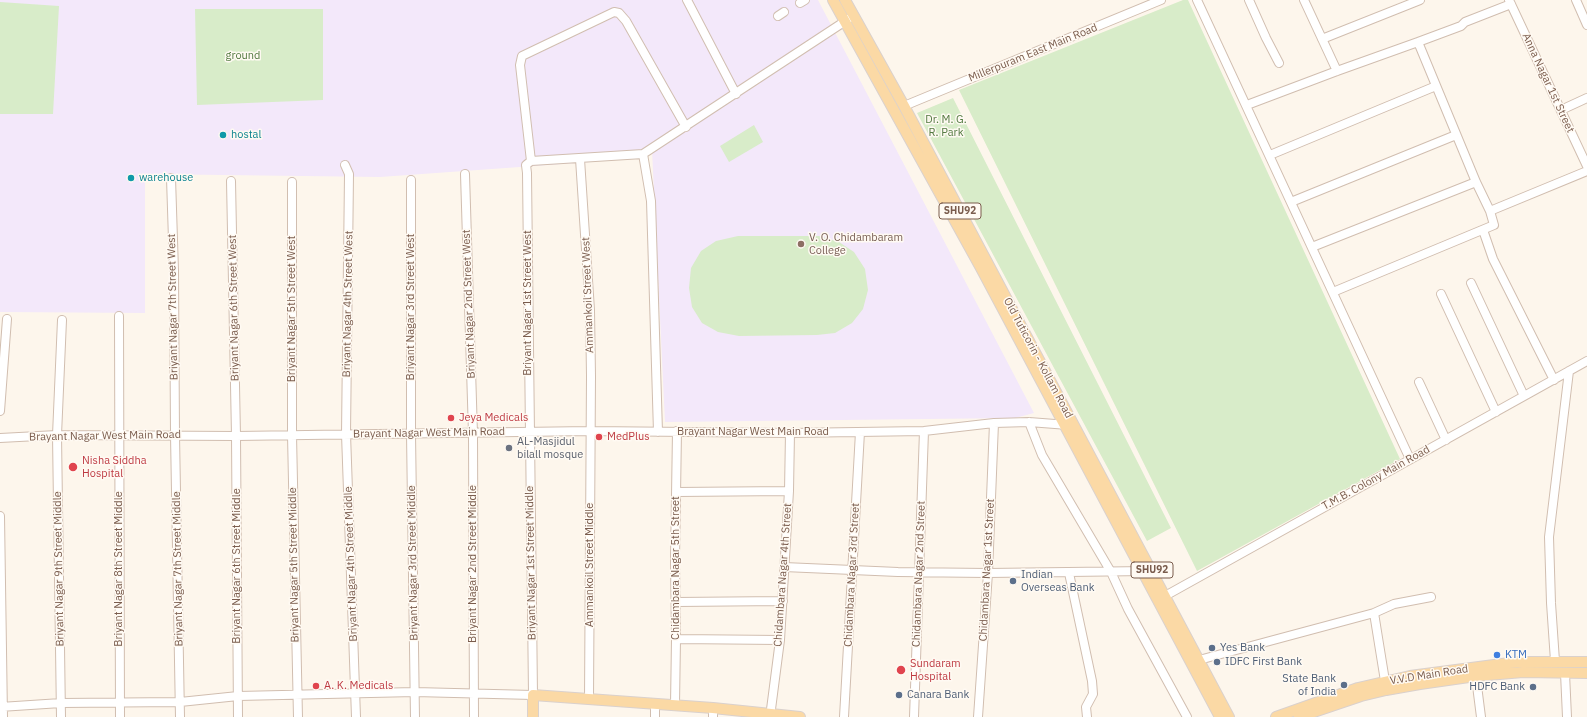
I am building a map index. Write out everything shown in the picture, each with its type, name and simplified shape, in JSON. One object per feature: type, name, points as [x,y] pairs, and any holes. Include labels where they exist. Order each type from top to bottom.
[{"type":"main road","points":[[833,0],[1069,425]]},
{"type":"main road","name":"Old Tuticorin - Kollam Road","points":[[845,0],[904,106],[1069,425],[1147,571],[1165,596],[1229,717]]},
{"type":"main road","points":[[1147,571],[1220,717]]},
{"type":"main road","name":"V.V.D Main Road","points":[[1475,672],[1517,662],[1587,662]]},
{"type":"main road","name":"V.V.D Main Road","points":[[1299,717],[1361,696],[1410,676],[1475,672],[1587,673]]},
{"type":"main road","name":"V.V.D Main Road","points":[[1276,717],[1358,688],[1386,686]]},
{"type":"main road","points":[[533,717],[533,695],[675,705],[713,713],[800,717]]},
{"type":"street","name":"Millerpuram East Main Road","points":[[904,106],[1161,0]]},
{"type":"street","points":[[1197,0],[1410,460]]},
{"type":"street","points":[[1249,0],[1279,63]]},
{"type":"street","points":[[1304,0],[1337,70]]},
{"type":"street","points":[[1322,39],[1420,0]]},
{"type":"street","points":[[1576,0],[1587,25]]},
{"type":"street","points":[[689,1],[736,94]]},
{"type":"street","points":[[1247,106],[1337,70],[1461,26],[1465,22],[1510,2]]},
{"type":"street","name":"Anna Nagar 1st Street","points":[[1510,2],[1587,166]]},
{"type":"street","points":[[686,127],[626,21],[619,13],[614,12],[522,56],[520,65],[531,161],[643,154],[686,127],[854,15]]},
{"type":"street","points":[[1333,292],[1494,226],[1490,211],[1476,182],[1418,42]]},
{"type":"street","points":[[1270,155],[1436,86]]},
{"type":"street","points":[[1561,110],[1587,98]]},
{"type":"street","points":[[1291,202],[1456,135]]},
{"type":"street","points":[[643,154],[651,201],[658,432]]},
{"type":"street","name":"Ammankoil Street West","points":[[580,159],[590,310],[590,431]]},
{"type":"street","name":"Briyant Nagar 1st Street West","points":[[529,432],[526,165],[531,161]]},
{"type":"street","name":"Briyant Nagar 4th Street West","points":[[344,165],[349,174],[346,434]]},
{"type":"street","points":[[1490,211],[1587,171]]},
{"type":"street","name":"Briyant Nagar 2nd Street West","points":[[465,174],[472,434]]},
{"type":"street","name":"Briyant Nagar 7th Street West","points":[[171,178],[174,271],[175,435]]},
{"type":"street","name":"Briyant Nagar 3rd Street West","points":[[410,434],[411,180]]},
{"type":"street","name":"Briyant Nagar 6th Street West","points":[[232,181],[236,436]]},
{"type":"street","name":"Briyant Nagar 5th Street West","points":[[292,182],[292,435]]},
{"type":"street","points":[[1312,247],[1476,182]]},
{"type":"street","points":[[1482,230],[1493,259],[1554,380]]},
{"type":"street","points":[[1471,283],[1524,396]]},
{"type":"street","points":[[1442,294],[1496,412]]},
{"type":"street","name":"Briyant Nagar 8th Street Middle","points":[[119,316],[118,436],[120,717]]},
{"type":"street","points":[[0,411],[7,319]]},
{"type":"street","name":"Briyant Nagar 9th Street Middle","points":[[61,717],[57,435],[62,320]]},
{"type":"street","name":"T.M.B. Colony Main Road","points":[[1165,596],[1587,361]]},
{"type":"street","points":[[1555,661],[1549,537],[1569,371]]},
{"type":"street","points":[[1419,382],[1446,440]]},
{"type":"street","points":[[1029,422],[1042,455],[1111,572],[1128,609],[1187,717]]},
{"type":"street","name":"Brayant Nagar West Main Road","points":[[0,438],[57,435],[236,436],[472,434],[590,431],[790,433],[924,431],[994,423],[1029,422],[1069,425]]},
{"type":"street","name":"Chidambara Nagar 1st Street","points":[[978,717],[988,573],[994,423]]},
{"type":"street","name":"Ammankoil Street Middle","points":[[590,431],[590,699]]},
{"type":"street","name":"Chidambara Nagar 5th Street","points":[[675,705],[677,431]]},
{"type":"street","name":"Chidambara Nagar 2nd Street","points":[[914,717],[924,431]]},
{"type":"street","name":"Briyant Nagar 1st Street Middle","points":[[529,432],[533,695]]},
{"type":"street","name":"Chidambara Nagar 3rd Street","points":[[844,717],[860,432]]},
{"type":"street","name":"Chidambara Nagar 4th Street","points":[[770,716],[780,640],[783,601],[789,491],[790,433]]},
{"type":"street","name":"Briyant Nagar 4th Street Middle","points":[[346,434],[356,717]]},
{"type":"street","name":"Briyant Nagar 3rd Street Middle","points":[[410,434],[415,717]]},
{"type":"street","name":"Briyant Nagar 2nd Street Middle","points":[[472,434],[474,717]]},
{"type":"street","name":"Briyant Nagar 7th Street Middle","points":[[175,435],[180,717]]},
{"type":"street","name":"Briyant Nagar 5th Street Middle","points":[[292,435],[298,717]]},
{"type":"street","name":"Briyant Nagar 6th Street Middle","points":[[236,436],[238,717]]},
{"type":"street","points":[[676,492],[789,491]]},
{"type":"street","points":[[0,516],[3,717]]},
{"type":"street","points":[[784,566],[853,570],[988,573],[1147,571]]},
{"type":"street","points":[[1069,573],[1092,681],[1093,694],[1086,707],[1087,717]]},
{"type":"street","points":[[1199,660],[1374,613],[1394,604],[1431,597]]},
{"type":"street","points":[[676,602],[783,601]]},
{"type":"street","points":[[1374,613],[1386,686]]},
{"type":"street","points":[[676,639],[780,640]]},
{"type":"street","points":[[1475,672],[1481,717]]},
{"type":"street","points":[[1566,672],[1567,717]]},
{"type":"street","points":[[2,707],[61,703],[180,702],[238,696],[415,692],[533,695]]},
{"type":"street","points":[[655,704],[655,717]]},
{"type":"shaded area","name":"V. O. Chidambaram College","points":[[0,0],[818,0],[1034,413],[1015,418],[665,422],[652,150],[590,162],[380,177],[145,174],[145,313],[0,312]]},
{"type":"green space","points":[[1183,0],[1188,0],[1400,459],[1197,571],[959,90]]},
{"type":"green space","points":[[0,2],[59,6],[53,114],[0,114]]},
{"type":"green space","name":"ground","points":[[195,9],[323,9],[323,100],[197,105]]},
{"type":"green space","name":"Dr. M. G. R. Park","points":[[953,98],[1171,528],[1147,541],[917,113]]},
{"type":"green space","points":[[754,125],[763,142],[729,162],[720,146]]},
{"type":"green space","points":[[738,236],[819,236],[839,242],[854,252],[865,269],[868,290],[863,309],[852,323],[835,333],[817,335],[739,336],[718,332],[702,323],[692,307],[689,288],[691,268],[701,251],[716,241]]},
{"type":"place","name":"hostal","points":[[223,135]]},
{"type":"place","name":"warehouse","points":[[131,178]]},
{"type":"place","name":"V. O. Chidambaram College","points":[[801,244]]},
{"type":"place","name":"Jeya Medicals","points":[[451,418]]},
{"type":"place","name":"MedPlus","points":[[599,437]]},
{"type":"place","name":"AL-Masjidul bilall mosque","points":[[509,448]]},
{"type":"place","name":"Nisha Siddha Hospital","points":[[73,467]]},
{"type":"place","name":"Indian Overseas Bank","points":[[1013,581]]},
{"type":"place","name":"Yes Bank","points":[[1212,648]]},
{"type":"place","name":"KTM","points":[[1497,655]]},
{"type":"place","name":"IDFC First Bank","points":[[1217,662]]},
{"type":"place","name":"Sundaram Hospital","points":[[901,670]]},
{"type":"place","name":"State Bank of India","points":[[1344,685]]},
{"type":"place","name":"A. K. Medicals","points":[[316,686]]},
{"type":"place","name":"HDFC Bank","points":[[1533,687]]},
{"type":"place","name":"Canara Bank","points":[[899,695]]}]
